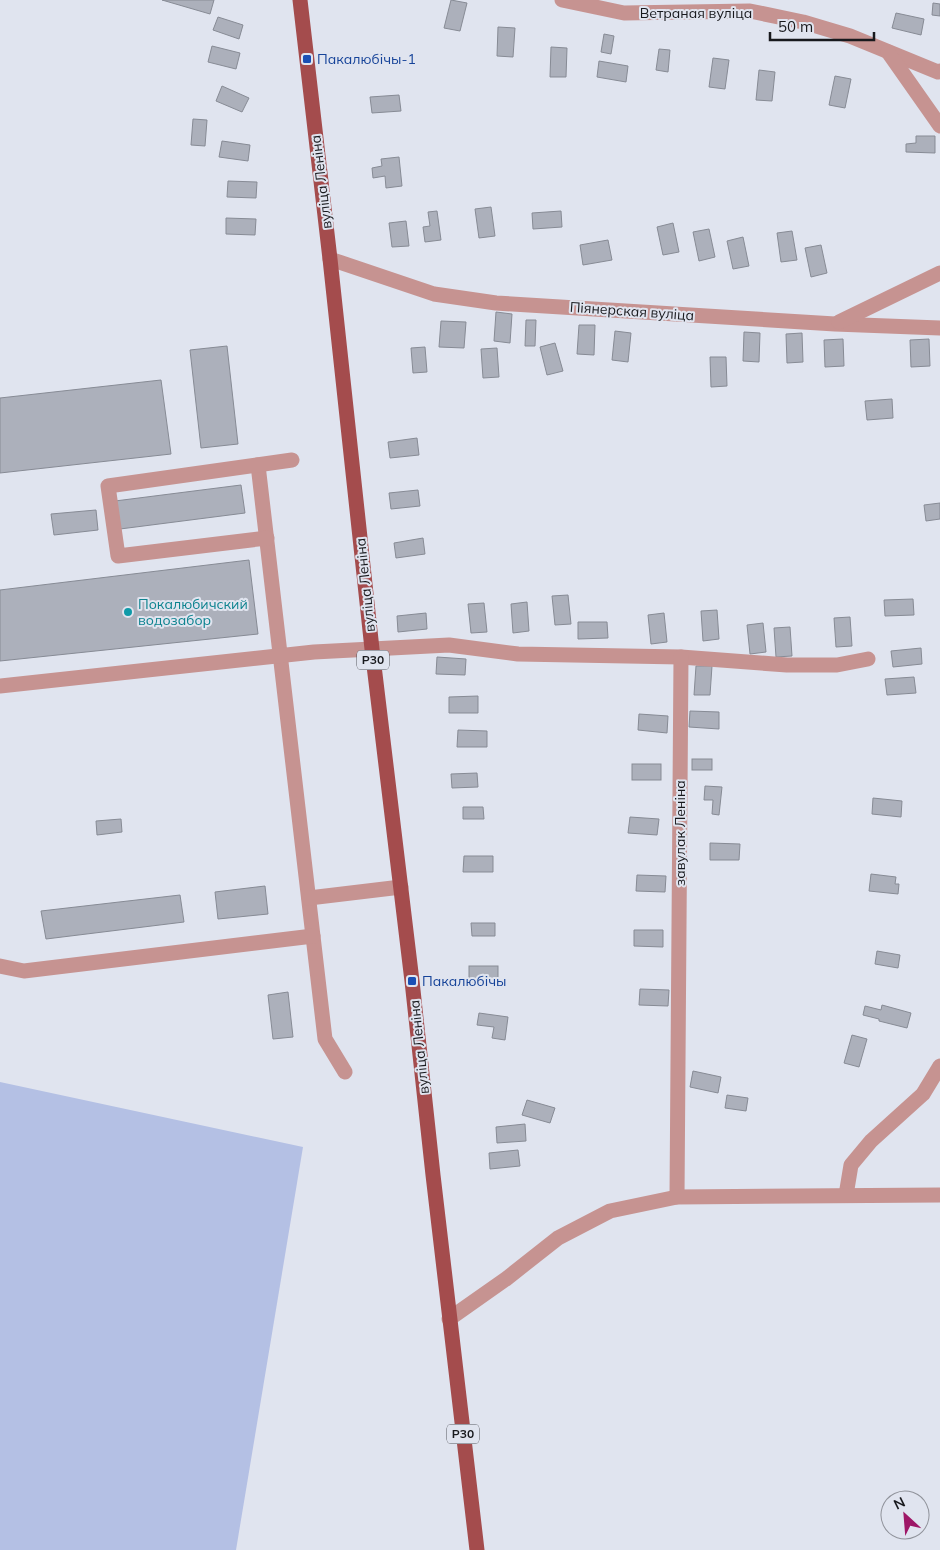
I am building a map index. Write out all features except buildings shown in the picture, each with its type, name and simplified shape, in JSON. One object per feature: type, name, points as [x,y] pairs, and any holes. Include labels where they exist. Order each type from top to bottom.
[{"type":"main road","name":"вуліца Леніна","points":[[300,0],[449,1319]]},
{"type":"main road","name":"Р30","points":[[449,1319],[477,1550]]},
{"type":"street","name":"Ветраная вуліца","points":[[562,0],[625,7],[750,11],[803,22],[840,33],[938,72],[940,71]]},
{"type":"street","points":[[888,51],[940,126]]},
{"type":"street","name":"Піянерская вуліца","points":[[330,259],[434,294],[496,302],[835,324],[940,328]]},
{"type":"street","points":[[835,324],[940,274]]},
{"type":"street","points":[[267,538],[118,556],[108,486],[292,460]]},
{"type":"street","points":[[258,465],[325,1039],[346,1072]]},
{"type":"street","points":[[0,686],[280,656],[372,649],[449,646],[518,654],[681,657],[787,665],[837,665],[868,659]]},
{"type":"street","name":"завулак Леніна","points":[[677,1197],[681,657]]},
{"type":"street","points":[[308,898],[401,887]]},
{"type":"street","points":[[0,966],[24,971],[313,936]]},
{"type":"street","points":[[846,1195],[851,1165],[871,1141],[924,1094],[940,1066]]},
{"type":"street","points":[[449,1319],[506,1279],[558,1238],[610,1211],[677,1197],[940,1195]]},
{"type":"shaded area","points":[[0,1082],[303,1147],[236,1550],[0,1550]]},
{"type":"place","name":"Пакалюбічы-1","points":[[307,59]]},
{"type":"place","name":"Покалюбичский водозабор","points":[[128,612]]},
{"type":"place","name":"Пакалюбічы","points":[[412,981]]}]
